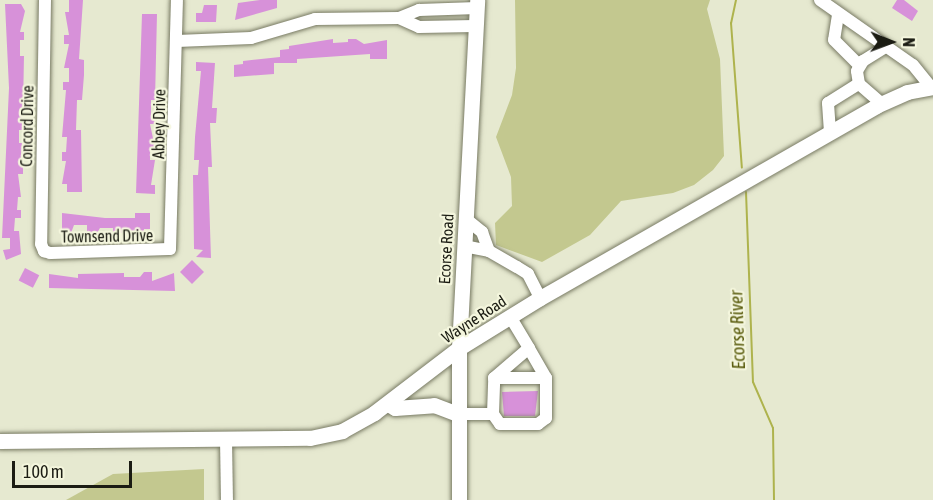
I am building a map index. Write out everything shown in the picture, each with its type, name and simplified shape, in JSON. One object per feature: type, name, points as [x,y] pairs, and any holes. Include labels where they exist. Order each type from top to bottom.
[{"type":"main road","name":"Ecorse Road","points":[[459,500],[459,348],[477,4]]},
{"type":"main road","name":"Wayne Road","points":[[0,441],[326,436],[351,427],[388,404],[459,348],[540,298],[881,103],[932,87]]},
{"type":"main road","points":[[388,404],[395,408],[434,405],[459,414]]},
{"type":"street","name":"Concord Drive","points":[[44,251],[45,0]]},
{"type":"street","name":"Abbey Drive","points":[[170,249],[177,0]]},
{"type":"street","points":[[820,0],[838,15],[913,65],[932,87]]},
{"type":"street","points":[[177,41],[251,38],[315,20],[399,18],[419,10],[477,4]]},
{"type":"street","points":[[838,15],[834,40],[859,65],[859,84],[881,103]]},
{"type":"street","points":[[399,18],[419,27],[475,26]]},
{"type":"street","points":[[859,65],[885,47]]},
{"type":"street","points":[[830,132],[828,103],[859,84]]},
{"type":"street","points":[[465,219],[482,232],[489,251]]},
{"type":"street","points":[[464,246],[489,251],[528,274],[540,298]]},
{"type":"street","name":"Townsend Drive","points":[[44,251],[146,253],[170,249]]},
{"type":"street","points":[[510,316],[529,348],[546,378],[546,418],[542,423],[500,424],[493,414],[494,378],[529,348]]},
{"type":"street","points":[[494,378],[546,378]]},
{"type":"street","points":[[459,414],[493,414]]},
{"type":"street","points":[[226,439],[227,500]]},
{"type":"green space","points":[[515,0],[710,0],[707,9],[720,59],[724,156],[713,170],[694,185],[673,193],[621,201],[590,235],[542,262],[496,245],[495,223],[512,206],[511,177],[496,137],[512,95],[516,68]]},
{"type":"green space","points":[[204,469],[204,500],[66,500],[113,474]]},
{"type":"building","points":[[69,0],[83,0],[79,59],[84,60],[84,75],[82,100],[77,100],[76,130],[81,130],[82,192],[67,192],[67,184],[62,184],[66,161],[62,161],[62,152],[66,152],[67,137],[62,137],[66,90],[63,90],[63,82],[69,82],[69,68],[64,68],[69,44],[64,44],[64,35],[69,35],[65,12],[69,12]]},
{"type":"building","points":[[277,0],[277,8],[235,20],[238,3]]},
{"type":"building","points":[[897,0],[904,0],[918,11],[912,21],[892,8]]},
{"type":"building","points":[[5,4],[21,4],[25,11],[20,32],[24,32],[24,40],[20,40],[20,56],[24,56],[23,108],[20,108],[23,130],[19,130],[19,143],[22,143],[20,165],[23,165],[23,174],[18,174],[21,197],[18,197],[17,210],[21,210],[21,218],[15,218],[14,231],[19,231],[21,254],[6,260],[3,250],[10,249],[10,238],[2,238],[9,88]]},
{"type":"building","points":[[204,5],[217,5],[216,22],[196,22],[196,13],[202,13]]},
{"type":"building","points":[[142,14],[157,14],[155,100],[151,100],[151,116],[155,116],[155,124],[150,124],[155,148],[150,148],[150,160],[155,160],[151,185],[155,185],[155,194],[136,193]]},
{"type":"building","points":[[333,39],[333,43],[356,39],[364,44],[387,40],[387,59],[370,59],[370,54],[297,59],[297,63],[274,63],[274,74],[234,77],[234,65],[243,64],[243,61],[280,57],[280,50],[289,49],[289,46]]},
{"type":"building","points":[[196,62],[215,63],[212,108],[217,108],[216,123],[210,123],[212,167],[208,167],[211,258],[196,257],[203,250],[194,249],[193,175],[198,175],[199,160],[194,160],[201,71],[196,71]]},
{"type":"building","points":[[62,213],[105,218],[135,218],[135,213],[150,213],[150,229],[144,229],[144,233],[113,233],[113,228],[100,228],[97,233],[87,233],[87,225],[74,225],[71,233],[62,233]]},
{"type":"building","points":[[192,260],[204,272],[192,284],[180,272]]},
{"type":"building","points":[[25,268],[39,275],[33,288],[19,280]]},
{"type":"building","points":[[144,272],[152,272],[152,281],[174,273],[175,291],[49,288],[49,274],[78,278],[78,274],[124,273],[124,277],[140,277]]},
{"type":"building","points":[[538,391],[535,416],[504,416],[502,392]]},
{"type":"waterway","name":"Ecorse River","points":[[736,0],[731,23],[742,168]]},
{"type":"waterway","name":"Ecorse River","points":[[746,192],[753,382],[773,428],[774,500]]}]
